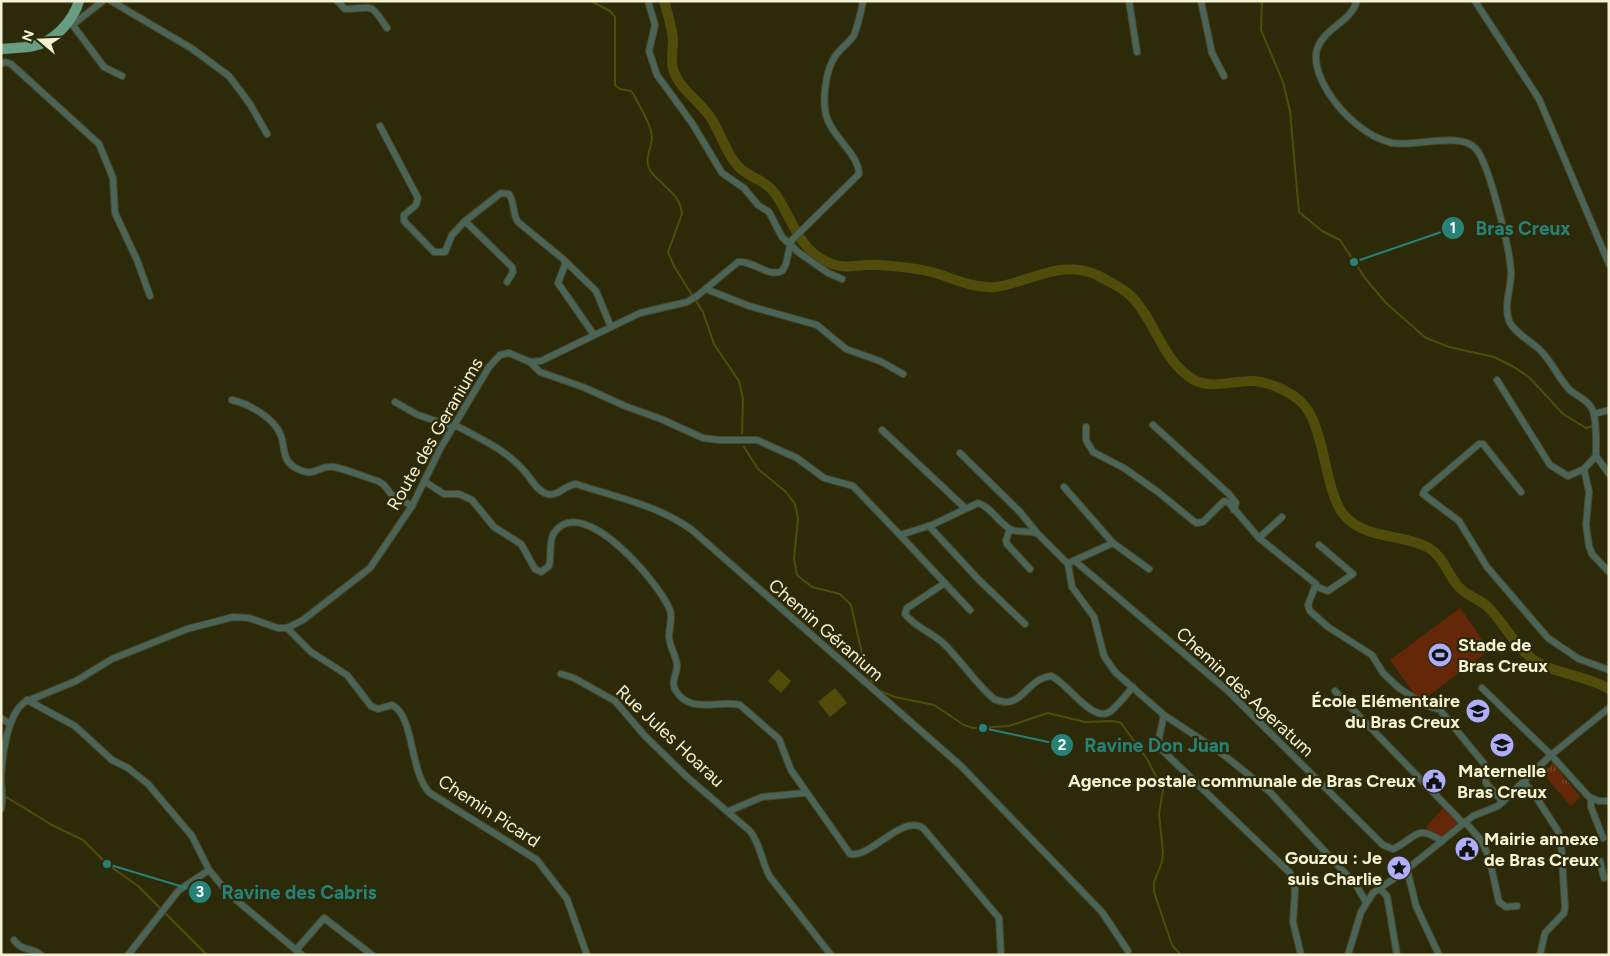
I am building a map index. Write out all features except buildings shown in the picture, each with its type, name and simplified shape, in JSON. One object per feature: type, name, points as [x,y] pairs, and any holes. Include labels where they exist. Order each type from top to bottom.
[{"type":"main road","points":[[1,49],[41,44],[69,24],[80,1]]},
{"type":"street","points":[[103,1],[69,24],[104,67],[122,76]]},
{"type":"street","points":[[111,1],[191,48],[229,76],[250,104],[267,134]]},
{"type":"street","points":[[337,1],[345,9],[368,5],[373,7],[387,28]]},
{"type":"street","points":[[648,1],[655,24],[649,50],[657,75],[692,123],[722,173],[744,188],[758,205],[769,212],[782,237],[823,269],[842,279]]},
{"type":"street","points":[[530,362],[541,361],[654,308],[687,302],[706,289],[730,266],[738,262],[753,264],[771,272],[779,272],[786,264],[790,244],[795,237],[859,173],[856,162],[831,129],[825,109],[826,76],[837,53],[853,36],[863,1]]},
{"type":"street","points":[[1129,1],[1136,52]]},
{"type":"street","points":[[1200,1],[1212,52],[1224,76]]},
{"type":"street","points":[[1357,1],[1353,12],[1346,20],[1331,28],[1317,49],[1316,65],[1325,87],[1346,115],[1375,136],[1390,142],[1407,144],[1453,140],[1464,141],[1476,148],[1488,172],[1509,256],[1511,275],[1508,301],[1509,319],[1512,327],[1544,354],[1570,390],[1589,404],[1594,414],[1596,456],[1609,474]]},
{"type":"street","points":[[1475,1],[1539,99],[1609,264]]},
{"type":"street","points":[[1,64],[5,62],[11,64],[99,144],[113,178],[115,213],[138,260],[150,296]]},
{"type":"street","points":[[380,126],[418,198],[416,205],[404,215],[404,221],[434,252],[440,254],[444,252],[452,234],[466,221],[501,193],[509,194],[512,199],[514,216],[518,222],[566,262],[596,291],[611,327]]},
{"type":"street","points":[[466,221],[512,267],[513,272],[507,282]]},
{"type":"street","points":[[566,262],[558,283],[594,335]]},
{"type":"street","points":[[706,289],[749,306],[817,325],[846,349],[880,360],[903,374]]},
{"type":"street","name":"Route des Geraniums","points":[[288,628],[303,620],[370,568],[412,506],[454,426],[486,372],[500,355],[512,354],[530,362]]},
{"type":"street","points":[[530,362],[540,372],[583,387],[630,409],[661,419],[703,438],[757,440],[790,454],[824,478],[852,486],[970,610]]},
{"type":"street","points":[[1497,380],[1553,468],[1568,476],[1584,469],[1596,456]]},
{"type":"street","points":[[232,400],[251,407],[274,425],[281,437],[286,459],[294,467],[312,473],[333,467],[378,481],[391,494],[412,506]]},
{"type":"street","points":[[395,402],[418,415],[454,426]]},
{"type":"street","points":[[1594,414],[1609,410]]},
{"type":"street","points":[[1153,425],[1229,494],[1236,503],[1234,510]]},
{"type":"street","name":"Chemin Géranium","points":[[454,426],[511,456],[535,486],[546,494],[554,494],[567,486],[576,484],[654,509],[678,520],[692,530],[961,766],[1102,912],[1128,951]]},
{"type":"street","points":[[1086,427],[1086,440],[1092,452],[1124,468],[1196,523],[1203,522],[1225,501],[1229,503],[1259,538],[1314,581],[1317,587],[1328,591],[1352,576],[1353,573],[1320,545]]},
{"type":"street","points":[[882,430],[965,508]]},
{"type":"street","points":[[1521,492],[1483,444],[1472,450],[1425,490],[1423,494],[1459,521],[1487,567],[1512,593],[1548,638],[1573,656],[1609,670]]},
{"type":"street","points":[[960,454],[1020,512],[1038,534],[1068,564],[1072,588],[1094,618],[1107,662],[1164,715],[1220,752],[1269,791],[1356,884],[1366,902]]},
{"type":"street","points":[[1584,469],[1589,492],[1586,525],[1589,546],[1592,554],[1609,572]]},
{"type":"street","points":[[424,481],[439,492],[447,495],[459,494],[472,500],[489,523],[521,544],[535,569],[541,572],[549,566],[554,533],[562,527],[580,523],[606,535],[647,574],[670,610],[669,637],[677,664],[674,678],[675,690],[686,700],[700,705],[733,704],[742,706],[779,739],[791,770],[850,854],[861,853],[882,839],[910,825],[917,825],[923,828],[999,918],[1002,955]]},
{"type":"street","points":[[1064,487],[1114,543],[1149,570]]},
{"type":"street","points":[[898,533],[903,535],[929,526],[972,504],[981,503],[1010,529],[1031,531],[1038,534]]},
{"type":"street","points":[[1259,538],[1282,517]]},
{"type":"street","points":[[929,526],[979,580],[1025,624]]},
{"type":"street","points":[[1010,529],[1006,540],[1030,569]]},
{"type":"street","points":[[1068,564],[1114,543]]},
{"type":"street","name":"Chemin des Ageratum","points":[[1075,561],[1228,691],[1383,845],[1393,849],[1423,831],[1442,841]]},
{"type":"street","points":[[944,583],[907,608],[906,614],[917,627],[931,634],[947,647],[994,698],[1002,703],[1010,703],[1044,677],[1051,676],[1057,679],[1093,712],[1103,714],[1112,710],[1133,687]]},
{"type":"street","points":[[1317,587],[1308,604],[1310,611],[1334,632],[1372,655],[1383,673],[1399,688],[1425,705],[1440,710],[1485,765],[1486,783],[1503,802]]},
{"type":"street","points":[[1,809],[3,795],[2,772],[10,724],[18,708],[27,700],[76,681],[112,659],[187,628],[241,617],[269,626],[288,628]]},
{"type":"street","name":"Chemin Picard","points":[[288,628],[310,652],[347,675],[371,706],[378,709],[392,705],[397,708],[407,732],[419,780],[430,793],[537,860],[567,899],[587,955]]},
{"type":"street","name":"Rue Jules Hoarau","points":[[561,674],[574,678],[608,695],[686,777],[729,811],[758,841],[763,865],[770,877],[831,955]]},
{"type":"street","points":[[1482,688],[1551,755],[1591,798],[1609,801]]},
{"type":"street","points":[[1335,691],[1481,840],[1489,857],[1498,902],[1506,907],[1517,906]]},
{"type":"street","points":[[27,700],[75,726],[112,760],[128,768],[148,784],[192,836],[209,870],[228,894],[280,939],[299,952],[324,918],[372,955]]},
{"type":"street","points":[[1348,955],[1366,902],[1379,888],[1407,869],[1464,822],[1478,813],[1493,809],[1503,802],[1551,755],[1609,708]]},
{"type":"street","points":[[1164,715],[1158,743],[1160,748],[1290,873],[1295,889],[1293,922],[1301,955]]},
{"type":"street","points":[[1,718],[10,724]]},
{"type":"street","points":[[1524,782],[1552,820],[1561,841],[1565,910],[1545,934],[1540,955]]},
{"type":"street","points":[[729,811],[762,797],[806,793]]},
{"type":"street","points":[[1591,798],[1591,807],[1603,838]]},
{"type":"street","points":[[1600,861],[1605,873]]},
{"type":"street","points":[[1407,869],[1414,900],[1440,955]]},
{"type":"street","points":[[128,955],[179,890],[209,870]]},
{"type":"street","points":[[1379,888],[1387,896],[1397,955]]},
{"type":"street","points":[[14,940],[21,948],[41,955]]},
{"type":"green space","name":"Stade de Bras Creux","points":[[1460,608],[1490,650],[1420,702],[1390,660]]},
{"type":"green space","points":[[1553,763],[1580,797],[1571,806],[1543,774]]},
{"type":"green space","points":[[1445,806],[1460,821],[1441,840],[1426,827]]},
{"type":"shaded area","points":[[778,669],[791,681],[781,693],[768,681]]},
{"type":"shaded area","points":[[835,688],[847,703],[830,717],[818,702]]},
{"type":"waterway","points":[[591,1],[610,11],[615,17],[615,85],[620,89],[631,91],[634,95],[648,122],[652,139],[648,166],[654,176],[678,200],[682,214],[668,252],[675,268],[703,312],[714,344],[739,381],[743,399],[742,433]]},
{"type":"waterway","points":[[664,1],[672,30],[672,64],[677,78],[711,118],[736,164],[745,172],[766,184],[773,191],[803,242],[817,256],[834,265],[880,265],[912,268],[932,272],[971,285],[987,287],[1008,285],[1045,273],[1070,269],[1083,270],[1115,284],[1131,296],[1139,305],[1171,358],[1179,368],[1195,381],[1210,384],[1243,381],[1270,384],[1299,400],[1308,410],[1320,439],[1337,504],[1344,515],[1353,523],[1362,529],[1418,543],[1429,548],[1439,557],[1464,592],[1488,607],[1530,657],[1548,667],[1590,680],[1609,689]]},
{"type":"waterway","points":[[1262,1],[1261,30],[1283,82],[1290,111],[1299,212],[1322,231],[1340,240],[1365,278],[1386,303],[1426,338],[1449,347],[1494,357],[1514,367],[1529,377],[1563,414],[1586,428],[1593,426]]},
{"type":"waterway","points":[[744,447],[758,469],[786,492],[795,504],[798,518],[794,559],[797,575],[812,587],[840,594],[851,605],[866,671],[874,686]]},
{"type":"waterway","points":[[880,691],[895,697],[934,705],[964,725],[973,728],[1009,726],[1048,713],[1085,722],[1113,721],[1121,723],[1147,759],[1163,790],[1159,814],[1163,852],[1162,862],[1154,882],[1154,892],[1172,945],[1181,955]]},
{"type":"waterway","points":[[3,795],[52,825],[83,840],[107,864],[138,886],[207,955]]},
{"type":"place","name":"Bras Creux","points":[[1354,262]]},
{"type":"place","name":"Stade de Bras Creux","points":[[1440,655]]},
{"type":"place","name":"École Elémentaire du Bras Creux","points":[[1478,711]]},
{"type":"place","name":"Ravine Don Juan","points":[[983,728]]},
{"type":"place","name":"Maternelle Bras Creux","points":[[1502,745]]},
{"type":"place","name":"Agence postale communale de Bras Creux","points":[[1434,781]]},
{"type":"place","name":"Mairie annexe de Bras Creux","points":[[1467,849]]},
{"type":"place","name":"Ravine des Cabris","points":[[107,864]]},
{"type":"place","name":"Gouzou : Je suis Charlie","points":[[1399,868]]}]
